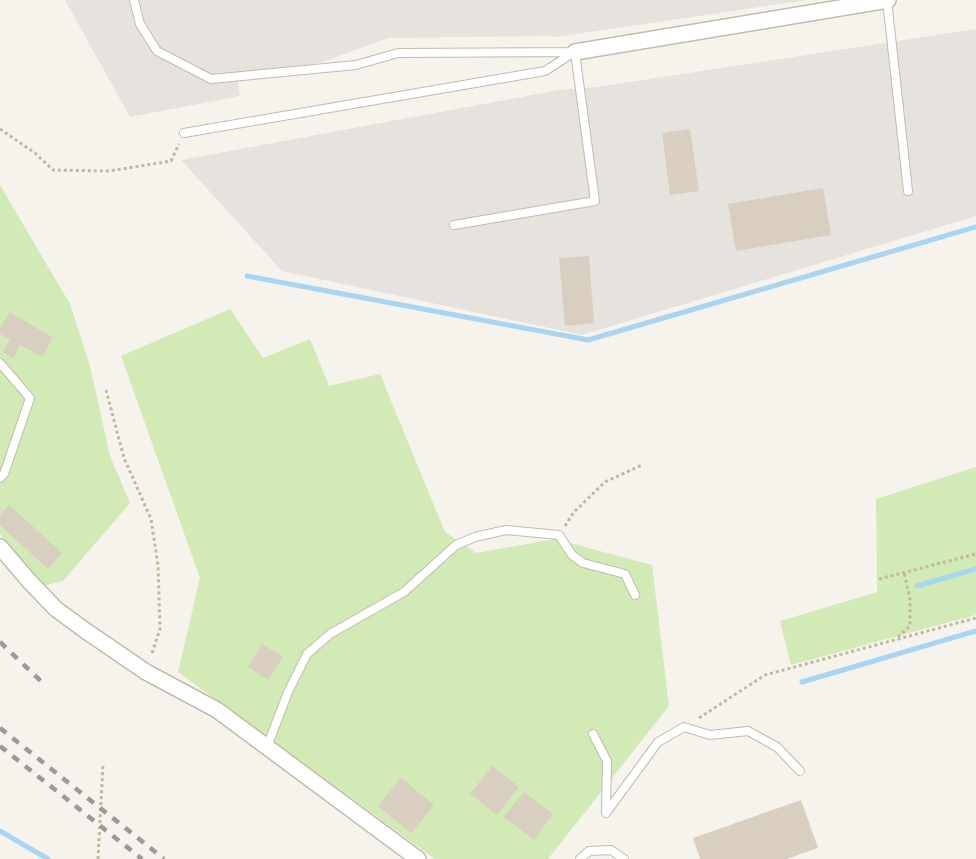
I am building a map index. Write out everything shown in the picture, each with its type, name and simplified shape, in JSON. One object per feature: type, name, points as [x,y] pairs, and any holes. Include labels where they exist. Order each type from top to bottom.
[{"type":"street","points":[[575,52],[888,0]]},
{"type":"street","points":[[0,547],[56,609],[146,672],[217,710],[418,859]]},
{"type":"lane","points":[[134,0],[140,24],[157,51],[211,80],[356,65],[398,53],[575,52]]},
{"type":"lane","points":[[888,0],[908,190]]},
{"type":"lane","points":[[184,133],[545,72],[575,52]]},
{"type":"lane","points":[[454,225],[595,201],[575,52]]},
{"type":"lane","points":[[0,363],[30,398],[4,474],[0,478]]},
{"type":"lane","points":[[267,747],[288,692],[307,654],[330,634],[387,604],[404,592],[456,545],[475,537],[506,530],[559,535],[572,555],[583,563],[625,574],[635,595]]},
{"type":"lane","points":[[593,734],[607,761],[606,813],[658,742],[684,727],[710,735],[748,731],[777,747],[800,771]]},
{"type":"lane","points":[[580,859],[589,851],[611,850],[624,859]]},
{"type":"path","points":[[0,129],[34,153],[53,170],[109,171],[171,161],[184,133]]},
{"type":"path","points":[[106,390],[124,458],[151,519],[158,565],[160,629],[146,672]]},
{"type":"path","points":[[559,535],[574,512],[593,492],[605,482],[642,465]]},
{"type":"path","points":[[879,579],[976,554]]},
{"type":"path","points":[[896,639],[910,626],[910,598],[904,573]]},
{"type":"path","points":[[684,727],[765,675],[976,618]]},
{"type":"path","points":[[99,859],[103,764]]},
{"type":"shaded area","points":[[65,0],[807,0],[556,37],[388,38],[320,63],[237,74],[240,96],[130,117]]},
{"type":"shaded area","points":[[976,29],[976,216],[582,335],[282,271],[181,160],[559,90],[597,87]]},
{"type":"green space","points":[[0,185],[70,304],[90,366],[110,456],[130,503],[63,581],[43,586],[0,534]]},
{"type":"green space","points":[[230,309],[263,358],[310,339],[329,386],[380,374],[445,532],[476,553],[555,539],[652,565],[669,706],[548,859],[435,859],[178,672],[200,578],[121,356]]},
{"type":"green space","points":[[976,467],[976,615],[791,665],[780,621],[877,592],[876,499]]},
{"type":"building","points":[[690,129],[699,191],[670,195],[662,133]]},
{"type":"building","points":[[823,188],[831,235],[736,251],[728,204]]},
{"type":"building","points":[[589,256],[594,323],[565,326],[559,258]]},
{"type":"building","points":[[10,312],[53,338],[42,357],[20,345],[13,358],[3,352],[10,340],[0,334],[0,328]]},
{"type":"building","points":[[9,505],[62,553],[48,569],[0,525],[0,515]]},
{"type":"building","points":[[262,644],[283,657],[268,680],[248,667]]},
{"type":"building","points":[[492,766],[519,787],[497,815],[470,794]]},
{"type":"building","points":[[401,778],[434,805],[411,833],[378,806]]},
{"type":"building","points":[[524,792],[553,814],[534,840],[504,817]]},
{"type":"building","points":[[801,800],[818,848],[787,859],[700,859],[693,838]]},
{"type":"waterway","points":[[247,276],[588,340],[976,227]]},
{"type":"waterway","points":[[917,586],[976,569]]},
{"type":"waterway","points":[[802,682],[976,631]]},
{"type":"waterway","points":[[0,831],[48,859]]},
{"type":"railway","points":[[0,642],[46,686]]},
{"type":"railway","points":[[0,728],[164,859]]},
{"type":"railway","points":[[0,746],[142,859]]}]
